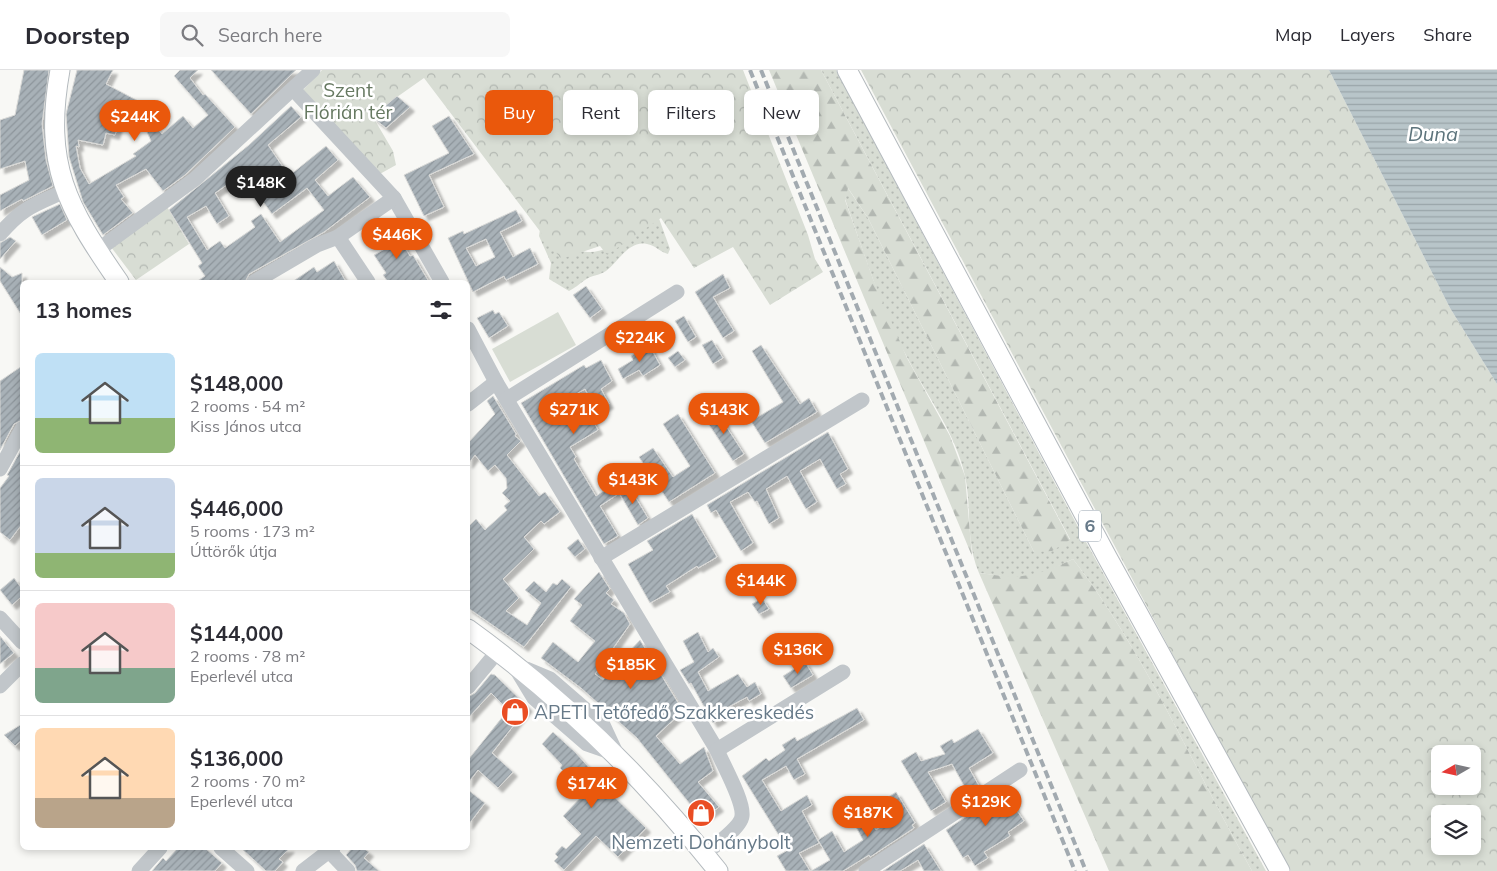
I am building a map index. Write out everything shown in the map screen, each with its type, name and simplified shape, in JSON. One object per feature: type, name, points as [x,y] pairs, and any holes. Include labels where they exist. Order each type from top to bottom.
[{"type":"main road","points":[[60,70],[54,117],[55,145],[65,192],[84,229],[118,280]]},
{"type":"main road","name":"6","points":[[847,70],[1111,565],[1280,871]]},
{"type":"main road","points":[[470,630],[498,651],[616,754],[718,871]]},
{"type":"street","points":[[106,244],[195,179],[313,70]]},
{"type":"street","points":[[293,89],[394,198],[441,280]]},
{"type":"street","points":[[0,234],[17,214],[25,208],[65,192]]},
{"type":"street","points":[[257,280],[317,245],[338,237],[394,198]]},
{"type":"street","points":[[338,237],[367,280]]},
{"type":"street","points":[[507,399],[677,292]]},
{"type":"street","points":[[470,333],[496,382],[716,750],[739,801],[743,814],[739,824],[704,853]]},
{"type":"street","points":[[470,402],[496,382]]},
{"type":"street","points":[[601,558],[835,414],[862,400]]},
{"type":"street","points":[[0,469],[20,433]]},
{"type":"street","points":[[0,618],[20,640]]},
{"type":"street","points":[[470,685],[498,651]]},
{"type":"street","points":[[0,686],[20,666]]},
{"type":"street","points":[[716,750],[843,672]]},
{"type":"street","points":[[866,871],[1020,770]]},
{"type":"street","points":[[139,871],[158,850]]},
{"type":"street","points":[[223,850],[247,871]]},
{"type":"street","points":[[303,871],[331,850],[348,871]]},
{"type":"green space","name":"Szent Flórián tér","points":[[322,70],[743,70],[751,90],[744,90],[744,135],[769,135],[808,235],[815,259],[823,272],[770,305],[733,247],[694,268],[661,218],[607,255],[600,246],[561,259],[424,78],[373,117],[393,151],[396,165],[378,175],[303,90]]},
{"type":"green space","points":[[769,70],[821,70],[1070,540],[1052,551],[1034,552],[868,218],[848,188],[845,200],[873,279],[907,358],[950,436],[965,476],[972,556],[796,135],[819,135],[819,90],[777,90]]},
{"type":"green space","points":[[821,70],[836,70],[1085,540],[1266,871],[1252,871],[1146,672],[1099,595],[1073,559],[1044,573],[1016,578],[979,573],[970,537],[967,488],[961,460],[948,430],[908,359],[889,320],[845,199],[847,187],[868,218],[1034,552],[1070,539]]},
{"type":"green space","points":[[861,70],[1329,70],[1450,308],[1497,384],[1497,871],[1291,871],[1248,796]]},
{"type":"green space","points":[[166,205],[189,244],[136,280],[111,247]]},
{"type":"green space","points":[[656,210],[670,249],[668,254],[650,245],[635,245],[629,248],[606,271],[587,278],[569,291],[549,279],[551,263],[539,236],[541,222],[559,238],[579,250],[600,251],[621,240]]},
{"type":"green space","points":[[558,312],[576,345],[510,382],[492,349]]},
{"type":"green space","points":[[1073,559],[1099,595],[1146,672],[1252,871],[1109,871],[979,573],[1006,576],[1027,575],[1047,570]]},
{"type":"water","name":"Duna","points":[[1329,70],[1497,70],[1497,384],[1450,308]]},
{"type":"building","points":[[24,70],[49,70],[42,124],[46,160],[53,186],[0,211],[0,195],[29,180],[25,161],[0,169],[0,120],[15,115]]},
{"type":"building","points":[[77,70],[113,70],[106,84],[142,103],[135,119],[122,112],[115,135],[106,133],[103,145],[78,140],[79,147],[76,146],[80,168],[89,184],[136,156],[133,154],[151,141],[147,132],[155,126],[162,134],[183,116],[193,128],[208,115],[174,76],[180,70],[198,70],[190,78],[203,95],[205,94],[235,127],[185,175],[163,191],[146,169],[116,185],[124,197],[121,199],[133,213],[103,235],[83,202],[69,157],[66,114]]},
{"type":"building","points":[[211,70],[296,70],[251,114]]},
{"type":"building","points":[[397,96],[410,107],[386,128],[372,117]]},
{"type":"building","points":[[291,106],[301,117],[268,145],[289,176],[326,146],[338,160],[315,180],[328,196],[353,177],[370,197],[324,232],[249,274],[246,280],[199,280],[205,276],[198,266],[202,263],[169,210],[249,145]],"holes":[[[245,177],[272,214],[307,188],[324,210],[280,242],[261,214],[251,221],[255,227],[225,248],[220,241],[207,250],[187,217],[206,206],[217,224],[229,216],[215,193],[231,182],[234,186]]]},
{"type":"building","points":[[449,116],[474,154],[429,175],[444,207],[424,216],[404,175],[449,153],[432,126]]},
{"type":"building","points":[[60,204],[67,220],[42,235],[32,217]]},
{"type":"building","points":[[516,210],[522,221],[500,232],[513,257],[530,248],[538,264],[506,280],[504,276],[473,292],[470,280],[467,280],[448,238],[463,231],[464,234]],"holes":[[[486,239],[495,257],[476,266],[466,248]]]},
{"type":"building","points":[[384,225],[396,242],[400,240],[410,256],[413,255],[428,280],[387,280],[383,275],[386,273],[374,255],[385,249],[373,233]]},
{"type":"building","points":[[10,237],[16,241],[0,259],[0,243]]},
{"type":"building","points":[[334,261],[345,280],[295,280],[314,267],[317,272]]},
{"type":"building","points":[[0,267],[12,277],[22,273],[22,280],[20,280],[20,313],[0,281]]},
{"type":"building","points":[[723,274],[730,288],[713,297],[734,331],[723,338],[695,292]]},
{"type":"building","points":[[586,286],[602,309],[590,318],[573,295]]},
{"type":"building","points":[[493,310],[495,314],[499,312],[508,326],[489,338],[477,318]]},
{"type":"building","points":[[684,316],[696,337],[688,342],[675,321]]},
{"type":"building","points":[[712,340],[723,358],[713,364],[702,345]]},
{"type":"building","points":[[649,345],[660,365],[643,376],[639,370],[623,379],[618,369],[633,360],[631,356]]},
{"type":"building","points":[[761,345],[800,404],[809,398],[817,412],[765,443],[751,421],[783,402],[752,351]]},
{"type":"building","points":[[678,351],[685,360],[675,367],[668,358]]},
{"type":"building","points":[[601,360],[612,381],[601,389],[609,404],[597,410],[585,389],[565,400],[576,419],[588,412],[598,430],[570,447],[576,457],[574,459],[596,496],[613,485],[618,494],[600,506],[618,536],[604,544],[521,403],[584,365],[586,368]]},
{"type":"building","points":[[20,367],[20,421],[14,424],[0,450],[0,381]]},
{"type":"building","points":[[493,396],[516,434],[515,436],[521,441],[507,455],[539,496],[545,492],[560,512],[544,524],[541,521],[524,537],[534,549],[503,579],[519,598],[506,611],[527,625],[541,603],[525,590],[534,581],[546,592],[553,583],[557,585],[562,579],[571,587],[524,647],[470,609],[470,525],[476,519],[485,530],[507,510],[504,506],[510,501],[502,493],[507,488],[506,478],[495,465],[488,471],[475,455],[470,461],[470,441],[495,414],[487,401]]},
{"type":"building","points":[[715,409],[744,454],[733,461],[704,417]]},
{"type":"building","points":[[678,414],[715,473],[669,502],[639,457],[653,448],[673,477],[690,466],[663,424]]},
{"type":"building","points":[[828,432],[848,469],[840,474],[846,484],[837,489],[820,459],[800,471],[817,502],[806,509],[787,476],[766,489],[779,518],[769,524],[757,501],[755,502],[748,492],[730,502],[753,543],[741,551],[716,510],[711,513],[707,505]]},
{"type":"building","points":[[20,452],[20,527],[10,540],[0,532],[0,488],[9,476],[7,475]]},
{"type":"building","points":[[628,485],[648,518],[638,525],[618,491]]},
{"type":"building","points":[[692,514],[717,557],[698,568],[697,566],[666,586],[670,592],[650,603],[628,564],[653,550],[647,541]]},
{"type":"building","points":[[578,539],[585,549],[575,557],[567,548]]},
{"type":"building","points":[[599,572],[610,589],[606,593],[614,600],[611,604],[624,613],[630,624],[595,674],[603,680],[640,640],[683,711],[656,736],[680,764],[704,747],[713,771],[698,782],[719,807],[702,819],[637,738],[581,688],[541,658],[553,642],[578,662],[595,641],[570,621],[582,605],[574,599]]},
{"type":"building","points":[[14,578],[20,586],[20,598],[12,605],[0,590]]},
{"type":"building","points":[[762,598],[769,609],[759,614],[752,604]]},
{"type":"building","points":[[698,632],[708,652],[713,648],[719,657],[698,672],[708,691],[738,674],[747,687],[755,682],[761,694],[749,701],[747,697],[719,712],[722,718],[713,723],[691,683],[689,684],[680,670],[694,662],[683,641]]},
{"type":"building","points":[[0,636],[14,653],[0,664]]},
{"type":"building","points":[[805,662],[813,675],[791,688],[783,676]]},
{"type":"building","points":[[491,674],[495,675],[528,707],[492,753],[513,772],[498,788],[478,770],[470,780],[470,758],[508,710],[491,693],[470,716],[470,696],[475,693]]},
{"type":"building","points":[[857,708],[864,720],[797,759],[805,774],[794,780],[786,766],[762,780],[781,811],[807,795],[812,805],[802,811],[819,843],[799,853],[810,871],[786,871],[777,856],[788,850],[742,776],[766,758],[769,761],[785,750],[782,745],[795,737],[797,741]]},
{"type":"building","points":[[20,725],[20,742],[15,746],[4,735]]},
{"type":"building","points":[[978,729],[993,753],[969,768],[979,786],[968,793],[952,764],[928,772],[946,802],[931,811],[901,761],[916,752],[921,761],[945,754],[940,746],[952,739],[954,743]]},
{"type":"building","points":[[553,732],[575,752],[594,773],[592,775],[646,828],[618,857],[596,836],[564,870],[554,861],[558,857],[555,854],[562,846],[566,849],[581,834],[563,816],[585,793],[560,768],[562,765],[542,744]]},
{"type":"building","points":[[1009,788],[1015,800],[1011,802],[1024,821],[1008,832],[1010,836],[984,852],[988,858],[975,866],[968,855],[963,858],[946,830]]},
{"type":"building","points":[[470,792],[485,803],[470,822]]},
{"type":"building","points":[[896,792],[915,823],[912,825],[914,828],[870,857],[869,855],[843,871],[811,871],[830,860],[818,840],[832,831],[844,852],[863,840],[856,827],[869,819],[876,830],[893,819],[882,801]]},
{"type":"building","points":[[924,844],[941,871],[924,871],[918,860],[900,871],[883,871]]},
{"type":"building","points":[[176,850],[207,850],[222,863],[215,871],[152,871],[163,858],[166,861]]},
{"type":"building","points":[[243,850],[288,850],[279,859],[283,862],[275,871],[266,871]]},
{"type":"building","points":[[350,850],[366,850],[369,852],[364,858],[379,871],[357,871],[355,865],[346,855]]},
{"type":"railway","points":[[750,70],[1075,871]]},
{"type":"railway","points":[[761,70],[1086,871]]},
{"type":"place","name":"APETI Tetőfedő Szakkereskedés","points":[[515,712]]},
{"type":"place","name":"Nemzeti Dohánybolt","points":[[701,813]]}]
